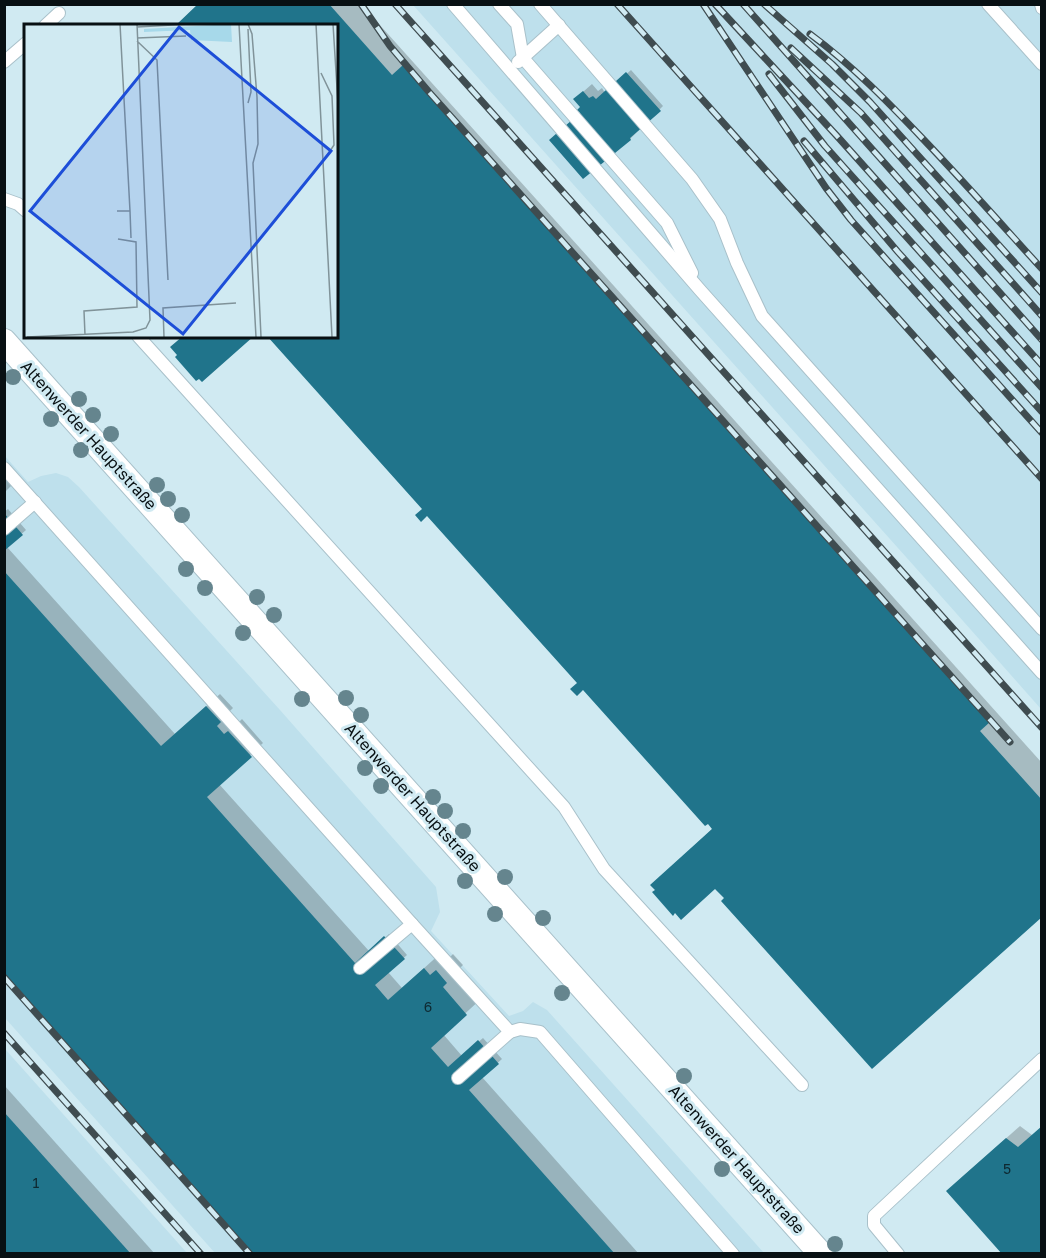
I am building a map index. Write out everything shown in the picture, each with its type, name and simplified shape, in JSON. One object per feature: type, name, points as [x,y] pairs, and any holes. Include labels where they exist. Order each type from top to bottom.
[{"type":"street","name":"Altenwerder Hauptstraße","points":[[4,341],[821,1254]]},
{"type":"lane","points":[[453,4],[700,290],[1041,673]]},
{"type":"lane","points":[[499,4],[517,24],[523,58],[667,223],[700,290]]},
{"type":"lane","points":[[540,4],[692,178],[720,219],[736,263],[762,316],[1041,629]]},
{"type":"lane","points":[[988,4],[1041,64]]},
{"type":"lane","points":[[47,24],[59,13]]},
{"type":"lane","points":[[510,68],[559,25]]},
{"type":"lane","points":[[4,62],[24,45]]},
{"type":"lane","points":[[4,199],[18,204],[24,209]]},
{"type":"lane","points":[[140,338],[564,807],[604,869],[802,1085]]},
{"type":"lane","points":[[4,468],[510,1032]]},
{"type":"lane","points":[[4,529],[35,502]]},
{"type":"lane","points":[[360,968],[412,924]]},
{"type":"lane","points":[[458,1078],[510,1032],[531,1029],[540,1032],[733,1254]]},
{"type":"lane","points":[[898,1254],[874,1226],[874,1216],[1041,1059]]},
{"type":"shaded area","points":[[413,5],[1041,5],[1041,709],[948,604]]},
{"type":"shaded area","points":[[4,455],[28,482],[56,473],[68,477],[79,487],[436,887],[440,912],[431,931],[509,1016],[523,1011],[533,1002],[547,1010],[764,1253],[215,1253],[5,1018]]},
{"type":"shaded area","points":[[5,1049],[187,1253],[5,1253]]},
{"type":"building","points":[[198,4],[329,4],[392,75],[403,65],[990,722],[980,731],[1042,800],[1042,917],[872,1069],[721,901],[724,898],[715,889],[681,920],[675,913],[673,916],[652,892],[655,890],[650,885],[712,829],[708,824],[705,826],[583,690],[577,696],[570,689],[577,683],[427,516],[421,522],[415,515],[422,509],[269,338],[338,338],[338,24],[177,24]]},
{"type":"building","points":[[626,72],[661,111],[630,138],[631,140],[583,179],[549,140],[580,113],[577,110],[580,107],[573,99],[583,91],[589,98],[593,96],[596,99]]},
{"type":"building","points":[[181,338],[252,338],[202,382],[199,379],[196,381],[175,357],[177,355],[170,347]]},
{"type":"building","points":[[4,513],[23,535],[4,551]]},
{"type":"building","points":[[4,571],[161,746],[206,706],[221,722],[217,726],[224,734],[228,731],[252,757],[207,797],[355,963],[384,936],[405,959],[375,985],[388,1000],[424,968],[430,975],[436,970],[447,983],[443,987],[467,1015],[431,1048],[448,1067],[478,1040],[499,1064],[469,1090],[615,1254],[249,1254],[4,981]]},
{"type":"building","points":[[4,1112],[131,1254],[4,1254]]},
{"type":"building","points":[[1042,1126],[1042,1254],[1002,1254],[946,1191],[1006,1138],[1018,1147]]},
{"type":"railway","points":[[361,4],[390,46],[429,92],[1010,742]]},
{"type":"railway","points":[[395,4],[1042,728]]},
{"type":"railway","points":[[617,4],[1042,479]]},
{"type":"railway","points":[[703,4],[826,188],[851,220],[1042,433]]},
{"type":"railway","points":[[715,4],[837,136],[1042,365]]},
{"type":"railway","points":[[743,4],[1042,340]]},
{"type":"railway","points":[[764,4],[832,64],[870,102],[1042,293]]},
{"type":"railway","points":[[810,34],[897,112],[1042,269]]},
{"type":"railway","points":[[791,48],[861,113],[1042,316]]},
{"type":"railway","points":[[769,74],[825,146],[1042,388]]},
{"type":"railway","points":[[804,141],[898,252],[1042,412]]},
{"type":"railway","points":[[4,977],[250,1254]]},
{"type":"railway","points":[[4,1033],[201,1254]]}]
